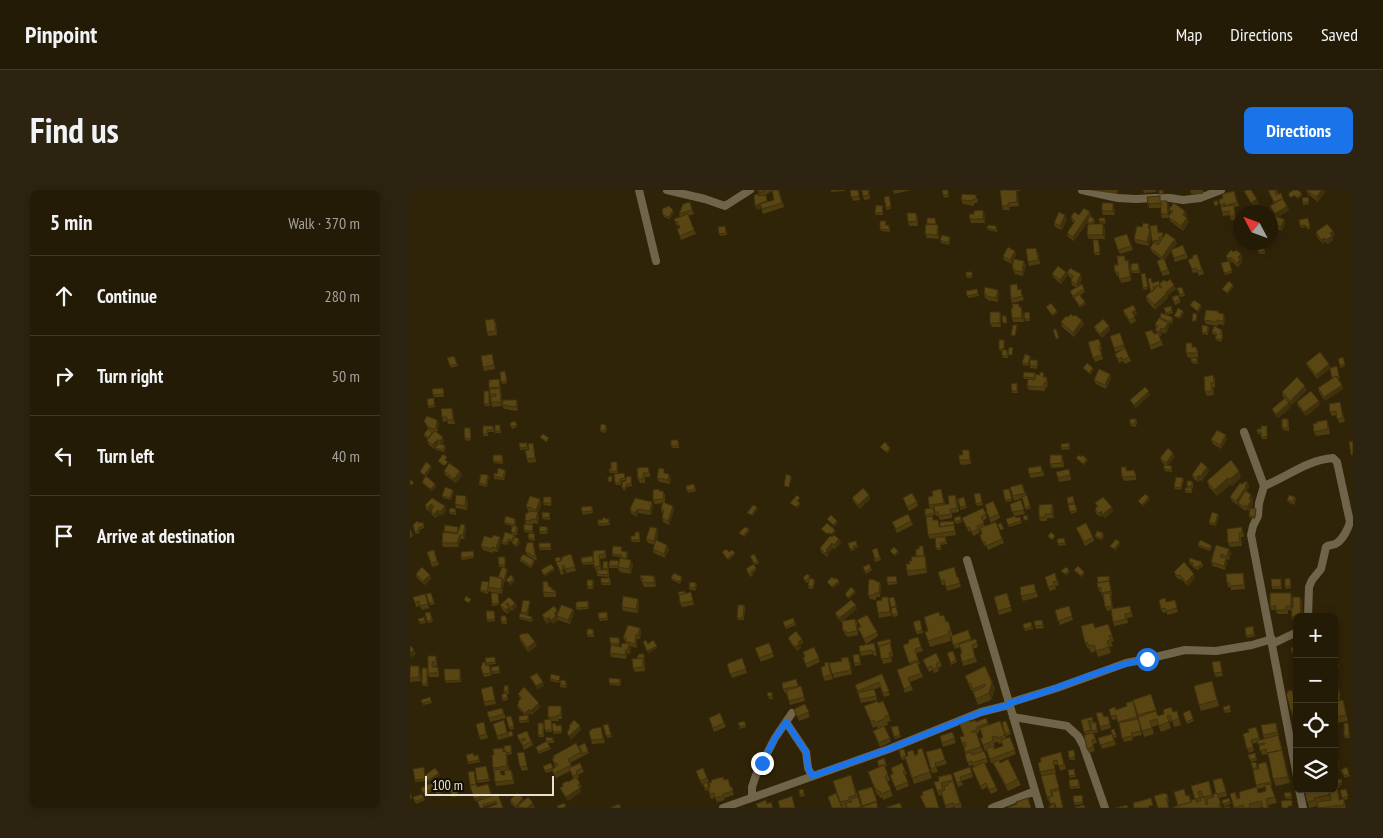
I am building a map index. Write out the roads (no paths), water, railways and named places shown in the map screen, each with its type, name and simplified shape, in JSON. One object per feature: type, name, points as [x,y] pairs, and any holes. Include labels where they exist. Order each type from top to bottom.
[{"type":"street","points":[[640,190],[656,261]]},
{"type":"street","points":[[667,190],[725,206],[750,190]]},
{"type":"street","points":[[1082,190],[1118,198],[1170,198],[1183,200],[1200,198],[1221,190]]},
{"type":"street","points":[[1244,432],[1264,486],[1259,503],[1258,516],[1251,535],[1293,755]]},
{"type":"street","points":[[1264,486],[1277,481],[1305,464],[1326,458],[1333,458],[1337,462],[1350,522],[1346,532],[1338,542],[1330,544],[1326,548],[1321,569],[1309,587],[1308,613]]},
{"type":"street","points":[[967,560],[1040,808]]},
{"type":"street","points":[[723,808],[889,749],[982,712],[1126,663],[1185,650],[1216,651],[1238,648],[1272,642],[1293,634]]},
{"type":"street","points":[[752,797],[752,787],[756,775],[775,738],[792,713]]},
{"type":"street","points":[[1013,717],[1067,726],[1072,730],[1083,745],[1105,808]]},
{"type":"street","points":[[786,722],[806,752],[808,768],[812,776]]},
{"type":"street","points":[[992,808],[1035,792]]},
{"type":"street","points":[[1300,793],[1303,808]]}]
